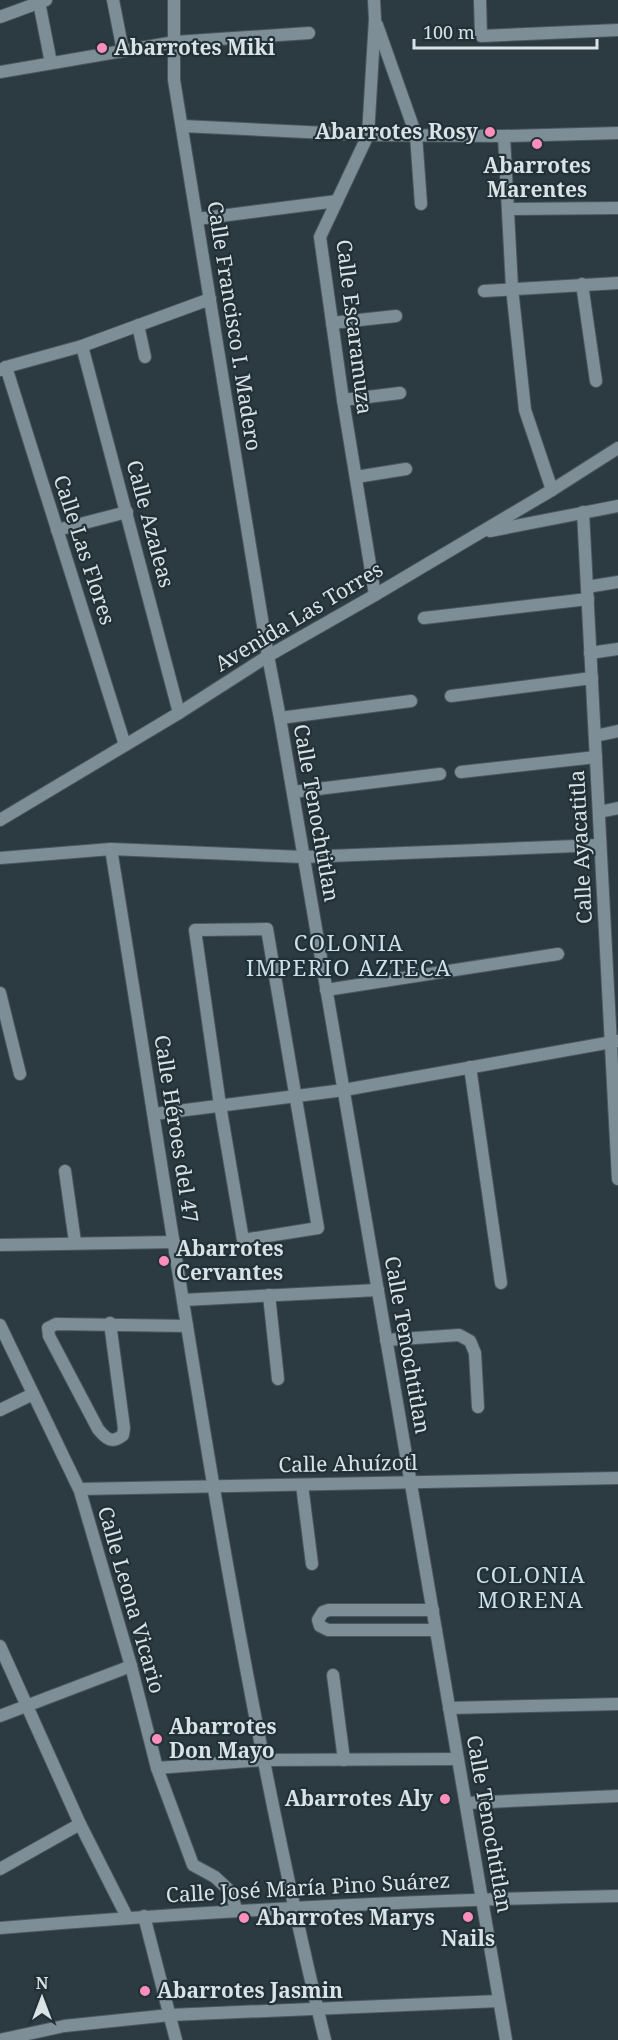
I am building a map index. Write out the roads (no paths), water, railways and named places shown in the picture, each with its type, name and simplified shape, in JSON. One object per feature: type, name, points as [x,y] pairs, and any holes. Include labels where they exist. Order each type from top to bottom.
[{"type":"street","points":[[113,0],[123,51]]},
{"type":"street","name":"Calle Francisco I. Madero","points":[[174,0],[174,80],[268,656]]},
{"type":"street","name":"Calle Escaramuza","points":[[374,0],[368,135],[320,237],[343,400],[375,595]]},
{"type":"street","points":[[480,0],[481,36],[618,30]]},
{"type":"street","points":[[0,17],[42,1],[51,63]]},
{"type":"street","points":[[375,18],[416,135],[421,204]]},
{"type":"street","points":[[0,72],[175,42],[309,33]]},
{"type":"street","points":[[182,126],[368,135],[504,136],[618,132]]},
{"type":"street","points":[[504,136],[512,288],[525,410],[552,490]]},
{"type":"street","points":[[197,219],[337,201]]},
{"type":"street","points":[[509,209],[618,208]]},
{"type":"street","points":[[484,291],[618,283]]},
{"type":"street","points":[[582,284],[596,381]]},
{"type":"street","points":[[3,369],[82,346],[210,299]]},
{"type":"street","points":[[332,323],[396,316]]},
{"type":"street","points":[[138,325],[145,357]]},
{"type":"street","name":"Calle Azaleas","points":[[82,346],[179,713]]},
{"type":"street","name":"Calle Las Flores","points":[[3,369],[125,745]]},
{"type":"street","points":[[343,400],[400,393]]},
{"type":"street","name":"Avenida Las Torres","points":[[0,820],[179,713],[268,656],[480,533],[618,448]]},
{"type":"street","points":[[356,477],[405,470]]},
{"type":"street","points":[[480,533],[618,506]]},
{"type":"street","points":[[57,530],[127,512]]},
{"type":"street","name":"Calle Ayacatitla","points":[[583,513],[600,845],[614,1041],[618,1179]]},
{"type":"street","points":[[424,618],[587,593],[618,582]]},
{"type":"street","points":[[590,653],[618,649]]},
{"type":"street","name":"Calle Tenochtitlan","points":[[268,656],[506,2040]]},
{"type":"street","points":[[452,696],[592,678]]},
{"type":"street","points":[[280,718],[411,701]]},
{"type":"street","points":[[595,736],[618,731]]},
{"type":"street","points":[[461,772],[596,757]]},
{"type":"street","points":[[293,792],[440,774]]},
{"type":"street","points":[[599,812],[618,808]]},
{"type":"street","points":[[0,858],[111,849],[304,857],[600,845]]},
{"type":"street","name":"Calle Héroes del 47","points":[[111,849],[213,1486],[264,1760],[294,1908],[325,2040]]},
{"type":"street","points":[[267,929],[297,1096],[318,1228],[243,1240],[220,1105],[195,930],[267,929]]},
{"type":"street","points":[[326,990],[558,954]]},
{"type":"street","points":[[0,993],[20,1074]]},
{"type":"street","points":[[154,1114],[344,1090],[614,1041]]},
{"type":"street","points":[[470,1067],[501,1283]]},
{"type":"street","points":[[65,1171],[75,1242]]},
{"type":"street","points":[[0,1245],[174,1242]]},
{"type":"street","points":[[183,1300],[378,1290]]},
{"type":"street","points":[[269,1295],[278,1379]]},
{"type":"street","points":[[110,1323],[124,1428],[123,1435],[111,1441],[98,1429],[48,1336],[48,1328],[56,1324],[110,1323],[187,1326]]},
{"type":"street","name":"Calle Leona Vicario","points":[[0,1325],[80,1489],[131,1666],[157,1768],[193,1865],[215,1877],[230,1891],[237,1911]]},
{"type":"street","points":[[386,1340],[459,1335],[470,1341],[475,1353],[478,1407]]},
{"type":"street","points":[[0,1410],[33,1394]]},
{"type":"street","name":"Calle Ahuízotl","points":[[80,1489],[618,1478]]},
{"type":"street","points":[[302,1485],[312,1564]]},
{"type":"street","points":[[433,1610],[329,1610],[323,1611],[318,1620],[320,1626],[328,1630],[436,1630]]},
{"type":"street","points":[[0,1646],[81,1824],[127,1917]]},
{"type":"street","points":[[0,1716],[131,1666]]},
{"type":"street","points":[[333,1675],[344,1760]]},
{"type":"street","points":[[449,1708],[618,1704]]},
{"type":"street","points":[[157,1768],[264,1760],[458,1759]]},
{"type":"street","points":[[466,1803],[618,1796]]},
{"type":"street","points":[[0,1869],[81,1824]]},
{"type":"street","name":"Calle José María Pino Suárez","points":[[0,1928],[127,1917],[294,1908],[482,1899],[618,1896]]},
{"type":"street","points":[[144,1916],[176,2040]]},
{"type":"street","points":[[0,2040],[64,2026],[170,2014],[500,2001]]},
{"type":"place","name":"Abarrotes Miki","points":[[102,48]]},
{"type":"place","name":"Abarrotes Rosy","points":[[490,132]]},
{"type":"place","name":"Abarrotes Marentes","points":[[537,144]]},
{"type":"place","name":"Abarrotes Cervantes","points":[[164,1261]]},
{"type":"place","name":"Abarrotes Don Mayo","points":[[157,1739]]},
{"type":"place","name":"Abarrotes Aly","points":[[445,1799]]},
{"type":"place","name":"Nails","points":[[468,1917]]},
{"type":"place","name":"Abarrotes Marys","points":[[244,1918]]},
{"type":"place","name":"Abarrotes Jasmin","points":[[145,1991]]},
{"type":"district","name":"COLONIA IMPERIO AZTECA","points":[[349,956]]},
{"type":"district","name":"COLONIA MORENA","points":[[531,1588]]}]
